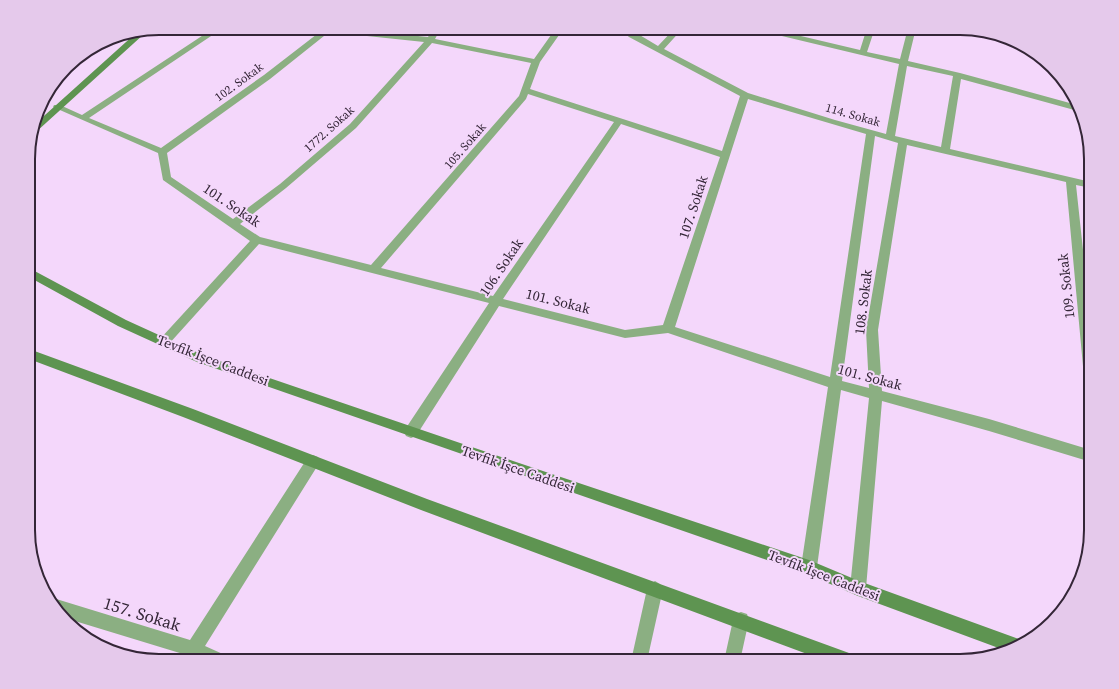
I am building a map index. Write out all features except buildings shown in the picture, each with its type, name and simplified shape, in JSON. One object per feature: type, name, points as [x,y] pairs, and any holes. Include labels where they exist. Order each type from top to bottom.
[{"type":"main road","points":[[41,123],[136,37]]},
{"type":"main road","name":"Tevfik İşce Caddesi","points":[[35,275],[122,323],[200,359],[809,567],[858,588],[1007,644]]},
{"type":"main road","points":[[35,356],[426,505],[831,654]]},
{"type":"street","points":[[83,118],[209,35]]},
{"type":"street","name":"102. Sokak","points":[[162,152],[268,78],[321,35]]},
{"type":"street","points":[[384,35],[430,40],[536,62]]},
{"type":"street","name":"1772. Sokak","points":[[233,224],[283,186],[353,126],[433,35]]},
{"type":"street","name":"105. Sokak","points":[[373,270],[523,97],[536,62],[555,35]]},
{"type":"street","name":"114. Sokak","points":[[632,35],[745,95],[903,141],[1084,184]]},
{"type":"street","points":[[659,50],[673,35]]},
{"type":"street","points":[[786,35],[957,75],[1072,106]]},
{"type":"street","points":[[862,53],[868,35]]},
{"type":"street","points":[[890,137],[903,63],[910,35]]},
{"type":"street","points":[[945,151],[957,75]]},
{"type":"street","points":[[526,90],[724,155]]},
{"type":"street","name":"107. Sokak","points":[[668,329],[745,95]]},
{"type":"street","points":[[57,108],[162,152]]},
{"type":"street","name":"106. Sokak","points":[[411,432],[496,301],[620,121]]},
{"type":"street","points":[[809,567],[871,132]]},
{"type":"street","name":"108. Sokak","points":[[858,588],[876,393],[872,330],[903,141]]},
{"type":"street","name":"101. Sokak","points":[[162,152],[166,178],[257,240],[625,334],[668,329],[836,384],[876,393],[1084,454]]},
{"type":"street","name":"109. Sokak","points":[[1071,181],[1084,316]]},
{"type":"street","points":[[164,342],[257,240]]},
{"type":"street","points":[[192,654],[313,461]]},
{"type":"street","points":[[641,654],[655,589]]},
{"type":"street","name":"157. Sokak","points":[[64,609],[154,638],[189,654]]},
{"type":"street","points":[[734,654],[741,620]]}]
